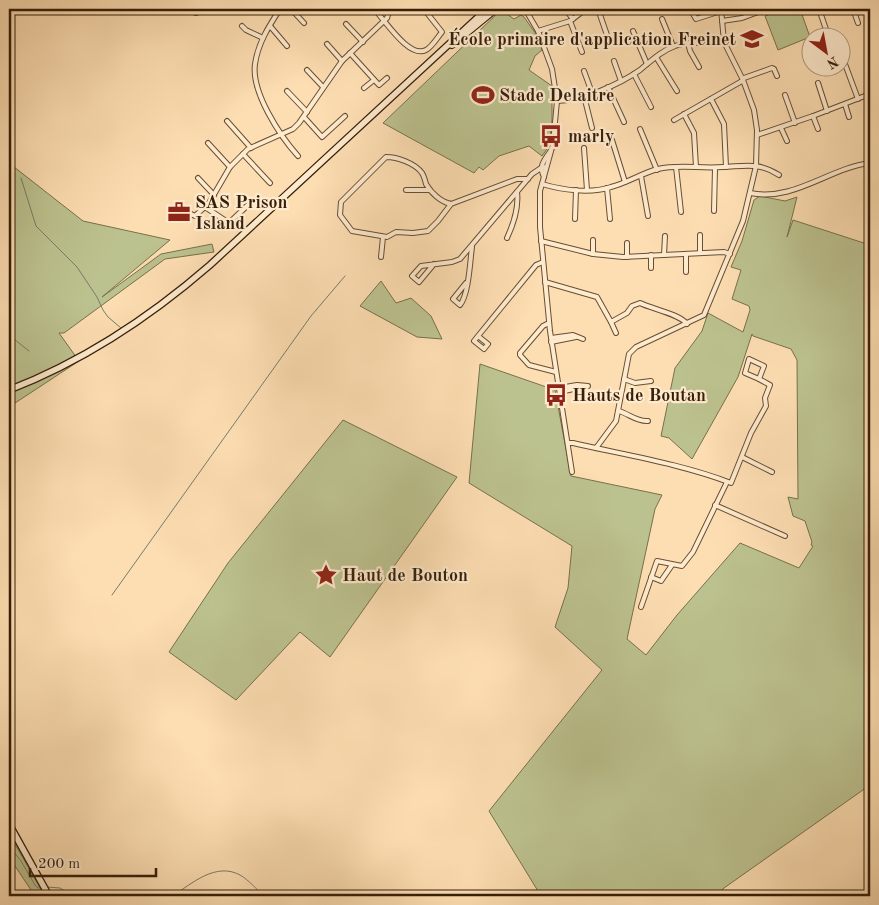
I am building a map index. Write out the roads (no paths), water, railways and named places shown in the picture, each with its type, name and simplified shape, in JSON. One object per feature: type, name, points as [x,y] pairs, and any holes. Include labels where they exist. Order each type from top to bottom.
[{"type":"main road","points":[[9,390],[59,368],[93,350],[123,332],[164,303],[210,265],[488,9]]},
{"type":"main road","points":[[431,61],[496,9]]},
{"type":"main road","points":[[9,824],[48,895]]},
{"type":"street","points":[[184,9],[196,13],[205,9]]},
{"type":"street","points":[[280,9],[262,38],[254,65],[256,81],[266,106],[280,134],[298,156]]},
{"type":"street","points":[[291,9],[304,22]]},
{"type":"street","points":[[374,9],[409,48],[418,52],[428,49],[442,32],[427,13]]},
{"type":"street","points":[[190,214],[195,216],[205,207],[230,167],[250,148],[293,128],[304,118],[342,61],[385,20],[390,9]]},
{"type":"street","points":[[525,9],[538,31],[552,69],[557,101],[552,148],[544,168],[546,174],[540,192],[541,241],[551,340],[572,472]]},
{"type":"street","points":[[565,9],[572,20],[582,52]]},
{"type":"street","points":[[538,31],[572,20],[586,9]]},
{"type":"street","points":[[598,9],[608,38]]},
{"type":"street","points":[[596,448],[614,426],[619,411],[628,357],[633,349],[701,317],[707,310],[721,270],[730,254],[743,221],[756,166],[757,135],[754,110],[743,80],[724,42],[721,10],[696,19],[690,9]]},
{"type":"street","points":[[722,21],[742,18],[758,10],[766,9]]},
{"type":"street","points":[[819,9],[826,28]]},
{"type":"street","points":[[853,9],[858,23]]},
{"type":"street","points":[[662,18],[673,46]]},
{"type":"street","points":[[346,24],[363,42]]},
{"type":"street","points":[[242,26],[262,38]]},
{"type":"street","points":[[270,26],[287,46]]},
{"type":"street","points":[[633,31],[647,64]]},
{"type":"street","points":[[557,101],[584,96],[621,81],[673,46],[688,43],[724,42]]},
{"type":"street","points":[[688,43],[690,51],[699,66]]},
{"type":"street","points":[[326,44],[342,61]]},
{"type":"street","points":[[350,53],[379,85],[387,78]]},
{"type":"street","points":[[656,57],[677,91]]},
{"type":"street","points":[[614,61],[621,81]]},
{"type":"street","points":[[674,120],[743,80],[772,68],[774,68],[777,76]]},
{"type":"street","points":[[307,70],[323,88]]},
{"type":"street","points":[[584,71],[592,93]]},
{"type":"street","points":[[634,74],[652,107]]},
{"type":"street","points":[[850,78],[858,99]]},
{"type":"street","points":[[364,88],[374,80]]},
{"type":"street","points":[[818,82],[827,111]]},
{"type":"street","points":[[608,87],[624,122]]},
{"type":"street","points":[[287,91],[307,112]]},
{"type":"street","points":[[785,94],[795,123]]},
{"type":"street","points":[[757,135],[782,128],[870,94]]},
{"type":"street","points":[[584,96],[592,128]]},
{"type":"street","points":[[711,99],[724,124],[726,167]]},
{"type":"street","points":[[845,104],[849,116]]},
{"type":"street","points":[[684,114],[694,133],[696,167]]},
{"type":"street","points":[[304,118],[322,137],[345,116]]},
{"type":"street","points":[[813,116],[818,129]]},
{"type":"street","points":[[227,121],[250,148]]},
{"type":"street","points":[[782,128],[787,141]]},
{"type":"street","points":[[640,129],[657,170]]},
{"type":"street","points":[[612,140],[625,182]]},
{"type":"street","points":[[208,143],[230,167]]},
{"type":"street","points":[[584,148],[587,190]]},
{"type":"street","points":[[243,154],[270,183]]},
{"type":"street","points":[[451,204],[428,231],[413,233],[396,232],[389,237],[352,231],[340,215],[341,202],[386,157],[397,157],[418,170],[423,174],[430,190],[445,203],[451,204],[517,179],[528,179]]},
{"type":"street","points":[[750,193],[758,195],[786,193],[825,177],[870,163]]},
{"type":"street","points":[[542,184],[576,190],[607,188],[657,170],[676,167],[756,166],[769,168],[779,175]]},
{"type":"street","points":[[676,167],[682,212]]},
{"type":"street","points":[[434,264],[419,282],[412,276],[421,266],[434,264],[456,261],[463,256],[532,174],[544,168]]},
{"type":"street","points":[[714,211],[715,168]]},
{"type":"street","points":[[641,176],[648,216]]},
{"type":"street","points":[[198,178],[214,195]]},
{"type":"street","points":[[607,188],[610,219]]},
{"type":"street","points":[[406,190],[430,190]]},
{"type":"street","points":[[575,219],[576,190]]},
{"type":"street","points":[[507,238],[514,223],[518,203],[517,192]]},
{"type":"street","points":[[205,207],[229,223],[249,204]]},
{"type":"street","points":[[700,235],[700,253]]},
{"type":"street","points":[[664,255],[665,236]]},
{"type":"street","points":[[381,257],[382,237]]},
{"type":"street","points":[[593,240],[593,254]]},
{"type":"street","points":[[541,241],[593,254],[627,257],[724,252],[730,254]]},
{"type":"street","points":[[627,242],[627,257]]},
{"type":"street","points":[[466,283],[453,299],[460,305],[464,300],[472,245]]},
{"type":"street","points":[[686,254],[686,272]]},
{"type":"street","points":[[651,255],[651,268]]},
{"type":"street","points":[[478,336],[536,265],[543,262]]},
{"type":"street","points":[[545,282],[597,297],[616,333]]},
{"type":"street","points":[[611,322],[627,313],[632,306],[640,303],[649,308],[681,318],[687,324]]},
{"type":"street","points":[[549,323],[543,326],[520,353],[520,356],[529,365],[556,372]]},
{"type":"street","points":[[551,340],[576,337],[582,339]]},
{"type":"street","points":[[568,443],[711,476],[731,484],[751,433],[767,402],[765,398],[770,385],[745,372],[749,359],[764,366],[759,379]]},
{"type":"street","points":[[624,379],[635,383],[651,381]]},
{"type":"street","points":[[559,390],[588,386]]},
{"type":"street","points":[[619,411],[629,414],[640,421],[648,421]]},
{"type":"street","points":[[742,457],[772,472]]},
{"type":"street","points":[[641,607],[657,561],[682,566],[693,552],[727,482]]},
{"type":"street","points":[[715,505],[784,536]]},
{"type":"street","points":[[652,577],[662,581],[672,564]]},
{"type":"waterway","points":[[21,178],[36,226],[77,267],[108,317],[121,328]]},
{"type":"waterway","points":[[112,595],[311,316],[345,276]]},
{"type":"waterway","points":[[9,335],[29,351]]},
{"type":"waterway","points":[[9,846],[21,861],[35,885],[38,888],[43,888]]},
{"type":"waterway","points":[[173,896],[196,880],[222,871],[240,875],[264,896]]},
{"type":"waterway","points":[[47,887],[60,888],[73,896]]},
{"type":"place","name":"École primaire d'application Freinet","points":[[752,39]]},
{"type":"place","name":"Stade Delaitre","points":[[483,95]]},
{"type":"place","name":"marly","points":[[551,136]]},
{"type":"place","name":"SAS Prison Island","points":[[179,212]]},
{"type":"place","name":"Hauts de Boutan","points":[[556,395]]},
{"type":"place","name":"Haut de Bouton","points":[[326,575]]}]
